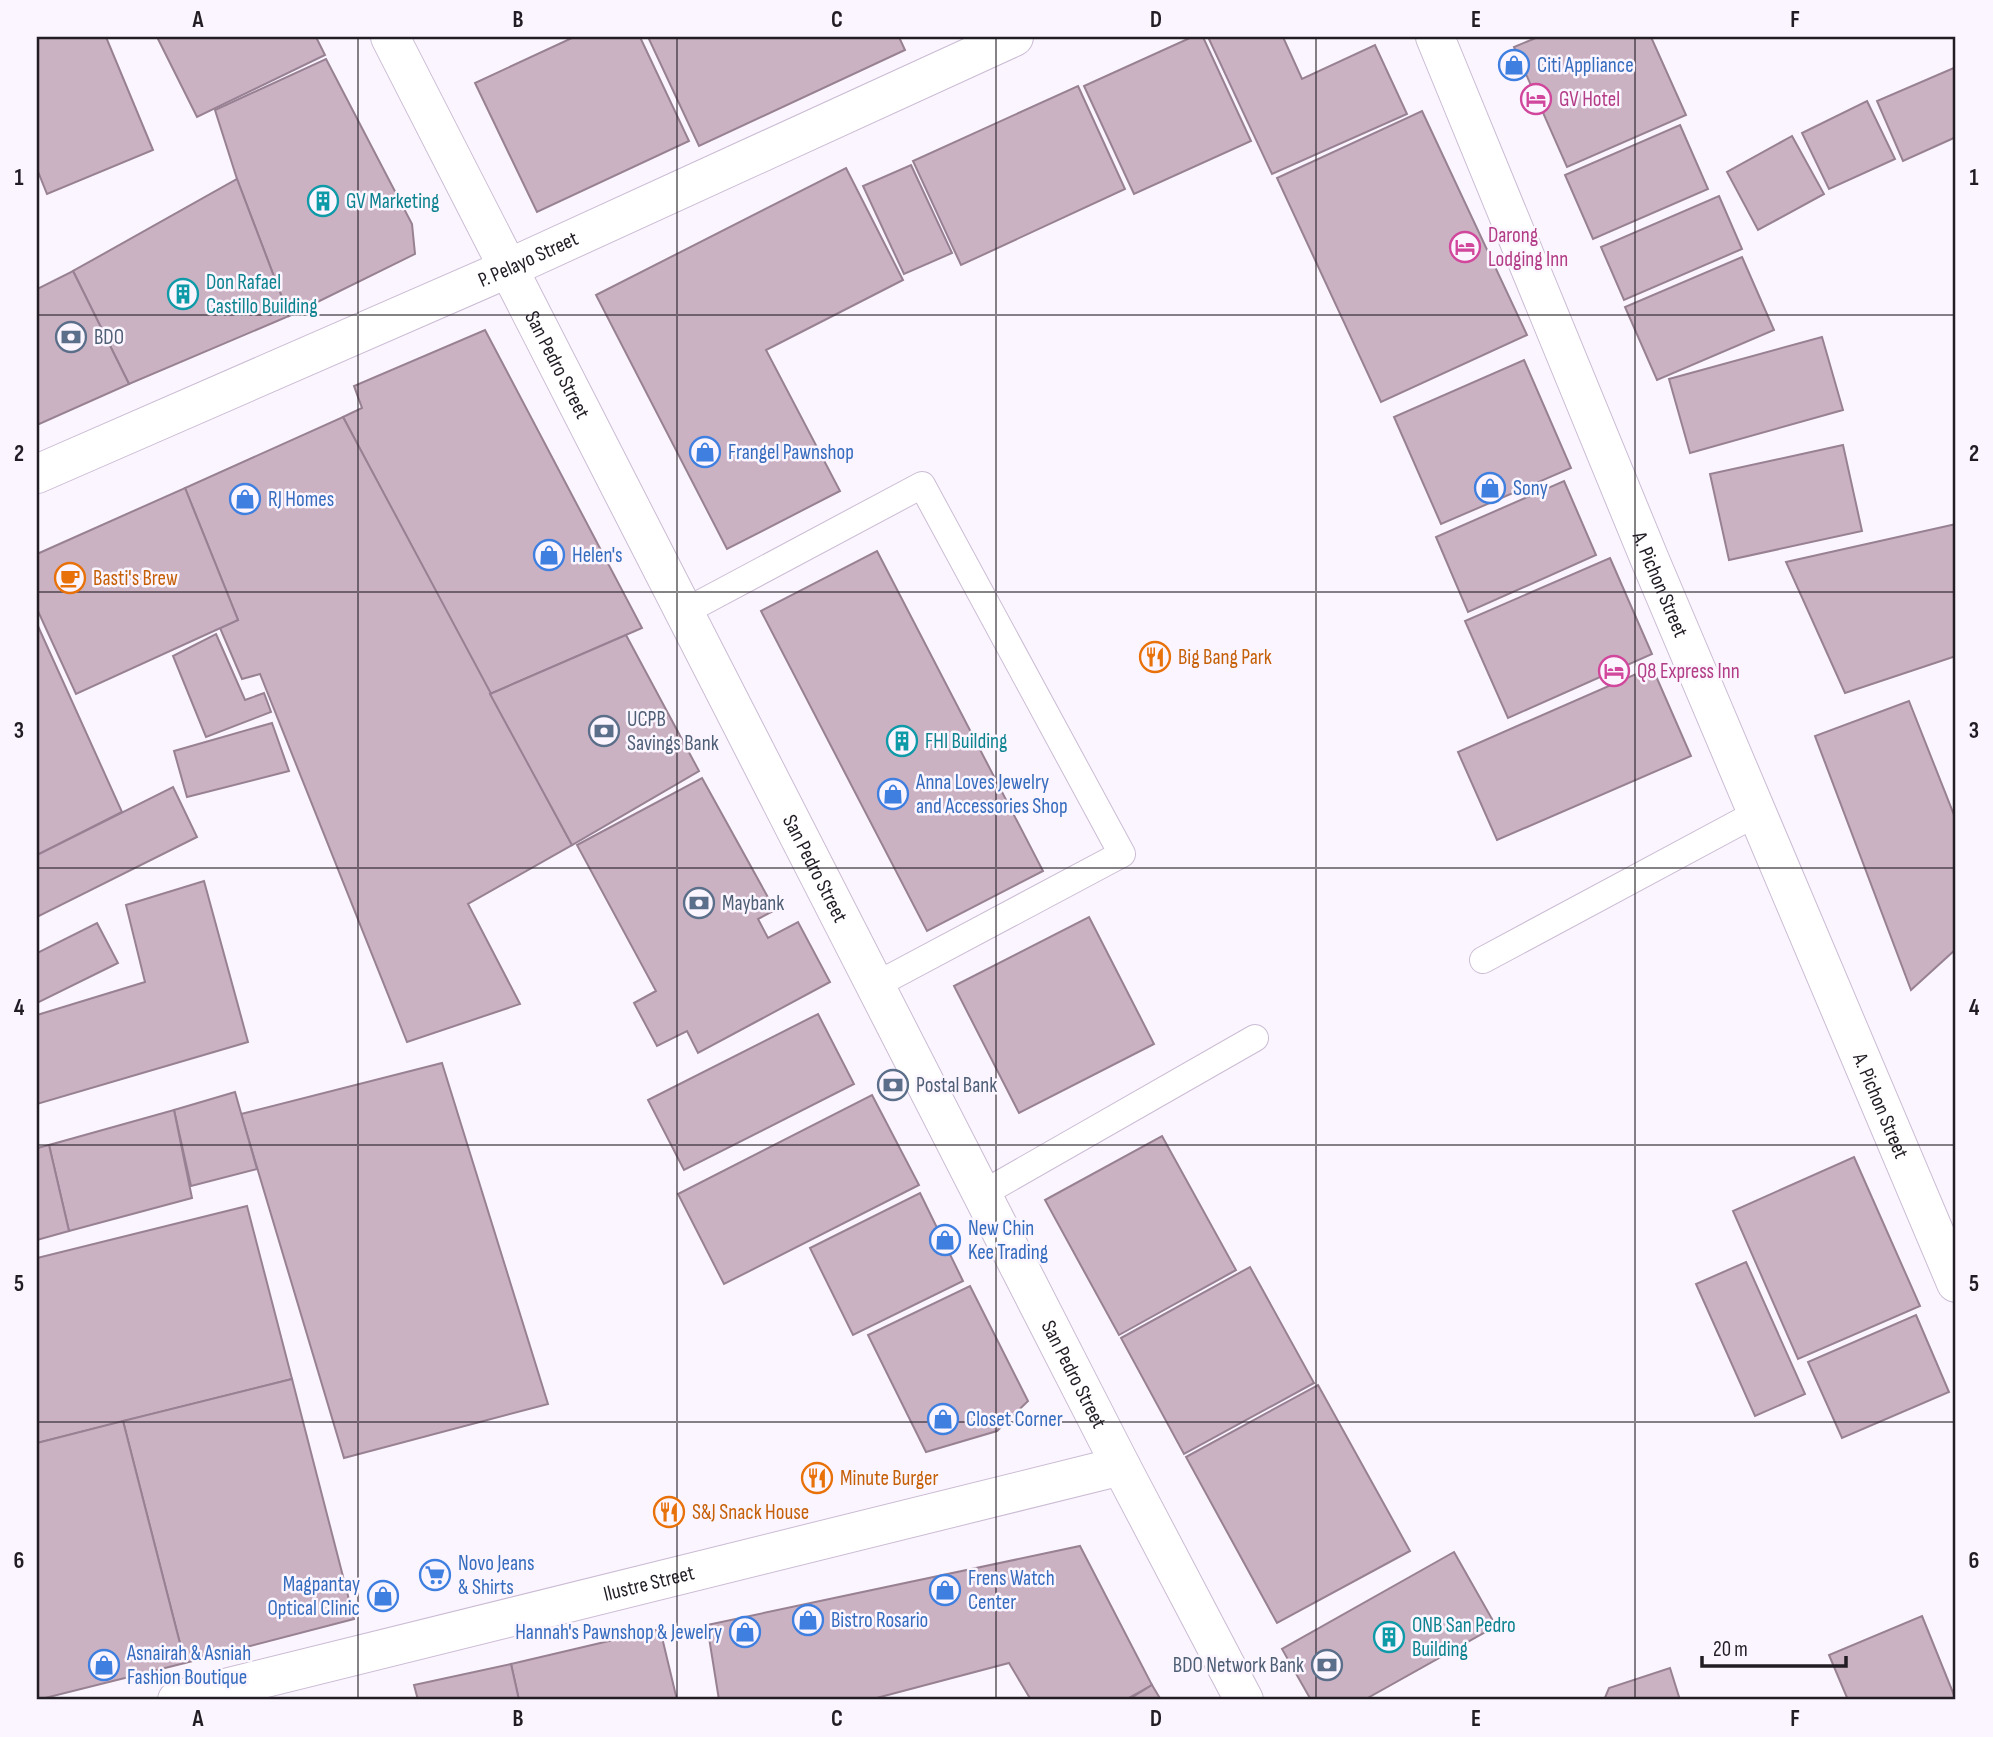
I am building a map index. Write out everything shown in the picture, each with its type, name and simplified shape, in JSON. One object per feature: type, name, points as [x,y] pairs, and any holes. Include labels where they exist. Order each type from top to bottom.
[{"type":"main road","name":"San Pedro Street","points":[[390,37],[1121,1466],[1244,1700]]},
{"type":"main road","name":"P. Pelayo Street","points":[[37,474],[509,268],[1014,37]]},
{"type":"main road","name":"A. Pichon Street","points":[[1435,37],[1650,560],[1956,1283]]},
{"type":"main road","name":"Ilustre Street","points":[[177,1700],[1121,1466]]},
{"type":"lane","points":[[684,612],[922,485],[1122,854],[876,985]]},
{"type":"lane","points":[[1483,960],[1757,813]]},
{"type":"lane","points":[[982,1194],[1255,1038]]},
{"type":"building","points":[[37,37],[106,37],[153,150],[47,194],[37,169]]},
{"type":"building","points":[[157,37],[316,37],[325,55],[197,117]]},
{"type":"building","points":[[574,37],[640,37],[689,141],[537,212],[475,83]]},
{"type":"building","points":[[648,37],[899,37],[905,50],[699,146]]},
{"type":"building","points":[[1192,37],[1203,37],[1251,141],[1134,194],[1084,86]]},
{"type":"building","points":[[1208,37],[1283,37],[1302,79],[1375,45],[1407,114],[1272,174]]},
{"type":"building","points":[[1538,37],[1651,37],[1686,115],[1567,167],[1514,47]]},
{"type":"building","name":"GV Marketing","points":[[326,59],[412,224],[415,254],[289,316],[237,179],[215,110]]},
{"type":"building","points":[[1956,67],[1956,137],[1903,161],[1877,101]]},
{"type":"building","points":[[1078,86],[1125,189],[961,265],[913,161]]},
{"type":"building","points":[[1867,101],[1895,159],[1829,189],[1802,133]]},
{"type":"building","points":[[1422,111],[1527,335],[1381,402],[1277,178]]},
{"type":"building","points":[[1680,125],[1708,189],[1593,239],[1565,175]]},
{"type":"building","points":[[1792,136],[1824,194],[1758,230],[1727,172]]},
{"type":"building","points":[[911,165],[952,253],[904,274],[863,186]]},
{"type":"building","points":[[846,168],[903,280],[766,350],[840,491],[727,549],[596,295]]},
{"type":"building","name":"Don Rafael Castillo Building","points":[[237,179],[289,316],[129,384],[73,271]]},
{"type":"building","points":[[1719,196],[1742,249],[1624,300],[1601,247]]},
{"type":"building","points":[[1742,257],[1774,330],[1657,380],[1625,307]]},
{"type":"building","name":"BDO","points":[[73,271],[129,384],[37,425],[37,289]]},
{"type":"building","points":[[485,330],[642,628],[490,694],[343,417],[362,408],[354,386]]},
{"type":"building","points":[[1822,337],[1843,410],[1690,453],[1669,379]]},
{"type":"building","points":[[1524,360],[1571,468],[1441,524],[1394,417]]},
{"type":"building","points":[[343,417],[572,845],[468,904],[520,1004],[407,1042],[260,674],[242,679],[220,628],[238,620],[185,488]]},
{"type":"building","points":[[1843,445],[1862,531],[1729,560],[1710,474]]},
{"type":"building","points":[[1564,481],[1596,555],[1468,612],[1436,537]]},
{"type":"building","points":[[185,488],[238,620],[76,694],[37,609],[37,554]]},
{"type":"building","points":[[1956,524],[1956,656],[1845,693],[1786,562]]},
{"type":"building","name":"FHI Building","points":[[877,551],[1043,871],[927,931],[761,611]]},
{"type":"building","points":[[1610,558],[1652,654],[1508,718],[1465,621]]},
{"type":"building","points":[[37,624],[122,812],[37,855]]},
{"type":"building","points":[[216,634],[245,700],[264,693],[271,712],[206,737],[173,656]]},
{"type":"building","points":[[626,635],[699,771],[572,845],[490,694]]},
{"type":"building","points":[[1652,667],[1691,756],[1497,840],[1458,752]]},
{"type":"building","points":[[1909,701],[1956,820],[1956,949],[1911,990],[1815,736]]},
{"type":"building","points":[[272,723],[289,771],[187,797],[174,751]]},
{"type":"building","points":[[702,778],[775,910],[758,919],[768,938],[798,922],[830,982],[698,1053],[687,1031],[657,1046],[634,1003],[656,991],[577,845]]},
{"type":"building","points":[[173,787],[197,837],[37,917],[37,855]]},
{"type":"building","points":[[204,881],[248,1042],[37,1104],[37,1015],[145,982],[126,905]]},
{"type":"building","points":[[1089,917],[1154,1044],[1019,1113],[954,986]]},
{"type":"building","points":[[97,923],[118,963],[37,1003],[37,953]]},
{"type":"building","points":[[818,1014],[854,1084],[684,1170],[648,1100]]},
{"type":"building","points":[[442,1063],[548,1404],[344,1458],[241,1114]]},
{"type":"building","points":[[235,1092],[257,1169],[191,1186],[174,1110]]},
{"type":"building","points":[[872,1095],[919,1185],[724,1284],[678,1194]]},
{"type":"building","points":[[174,1110],[192,1198],[69,1231],[49,1145]]},
{"type":"building","points":[[1162,1136],[1236,1270],[1119,1335],[1045,1200]]},
{"type":"building","points":[[49,1145],[69,1231],[37,1240],[37,1148]]},
{"type":"building","points":[[1854,1157],[1920,1306],[1798,1359],[1733,1211]]},
{"type":"building","points":[[920,1193],[963,1281],[853,1335],[810,1248]]},
{"type":"building","points":[[247,1206],[292,1379],[37,1443],[37,1258]]},
{"type":"building","points":[[1746,1262],[1805,1394],[1755,1416],[1696,1284]]},
{"type":"building","points":[[1250,1267],[1314,1383],[1184,1454],[1121,1338]]},
{"type":"building","points":[[970,1286],[1028,1401],[997,1431],[926,1452],[868,1335]]},
{"type":"building","points":[[1916,1315],[1949,1392],[1842,1438],[1808,1362]]},
{"type":"building","points":[[292,1379],[354,1619],[185,1663],[123,1421]]},
{"type":"building","points":[[1318,1385],[1410,1551],[1277,1623],[1186,1457]]},
{"type":"building","points":[[123,1421],[185,1663],[37,1700],[37,1443]]},
{"type":"building","points":[[1080,1546],[1152,1685],[1125,1700],[1031,1700],[1009,1663],[869,1700],[719,1700],[707,1625]]},
{"type":"building","name":"ONB San Pedro Building","points":[[1454,1552],[1496,1626],[1364,1700],[1311,1700],[1282,1649]]},
{"type":"building","points":[[1922,1616],[1956,1700],[1848,1700],[1829,1655]]},
{"type":"building","points":[[660,1629],[677,1700],[519,1700],[511,1664]]},
{"type":"building","points":[[511,1664],[519,1700],[418,1700],[414,1685]]},
{"type":"building","points":[[1670,1668],[1680,1700],[1604,1700],[1609,1688]]},
{"type":"building","points":[[1152,1685],[1161,1700],[1128,1700]]},
{"type":"place","name":"Citi Appliance","points":[[1514,65]]},
{"type":"place","name":"GV Hotel","points":[[1536,99]]},
{"type":"place","name":"GV Marketing","points":[[323,201]]},
{"type":"place","name":"Darong Lodging Inn","points":[[1465,247]]},
{"type":"place","name":"Don Rafael Castillo Building","points":[[183,294]]},
{"type":"place","name":"BDO","points":[[71,337]]},
{"type":"place","name":"Frangel Pawnshop","points":[[705,452]]},
{"type":"place","name":"Sony","points":[[1490,488]]},
{"type":"place","name":"RJ Homes","points":[[245,499]]},
{"type":"place","name":"Helen's","points":[[549,555]]},
{"type":"place","name":"Basti's Brew","points":[[70,578]]},
{"type":"place","name":"Big Bang Park","points":[[1155,657]]},
{"type":"place","name":"Q8 Express Inn","points":[[1614,671]]},
{"type":"place","name":"UCPB Savings Bank","points":[[604,731]]},
{"type":"place","name":"FHI Building","points":[[902,741]]},
{"type":"place","name":"Anna Loves Jewelry and Accessories Shop","points":[[893,794]]},
{"type":"place","name":"Maybank","points":[[699,903]]},
{"type":"place","name":"Postal Bank","points":[[893,1085]]},
{"type":"place","name":"New Chin Kee Trading","points":[[945,1240]]},
{"type":"place","name":"Closet Corner","points":[[943,1419]]},
{"type":"place","name":"Minute Burger","points":[[817,1478]]},
{"type":"place","name":"S&J Snack House","points":[[669,1512]]},
{"type":"place","name":"Novo Jeans & Shirts","points":[[435,1575]]},
{"type":"place","name":"Frens Watch Center","points":[[945,1590]]},
{"type":"place","name":"Magpantay Optical Clinic","points":[[383,1596]]},
{"type":"place","name":"Bistro Rosario","points":[[808,1620]]},
{"type":"place","name":"Hannah's Pawnshop & Jewelry","points":[[745,1632]]},
{"type":"place","name":"ONB San Pedro Building","points":[[1389,1637]]},
{"type":"place","name":"Asnairah & Asniah Fashion Boutique","points":[[104,1665]]},
{"type":"place","name":"BDO Network Bank","points":[[1327,1665]]}]
